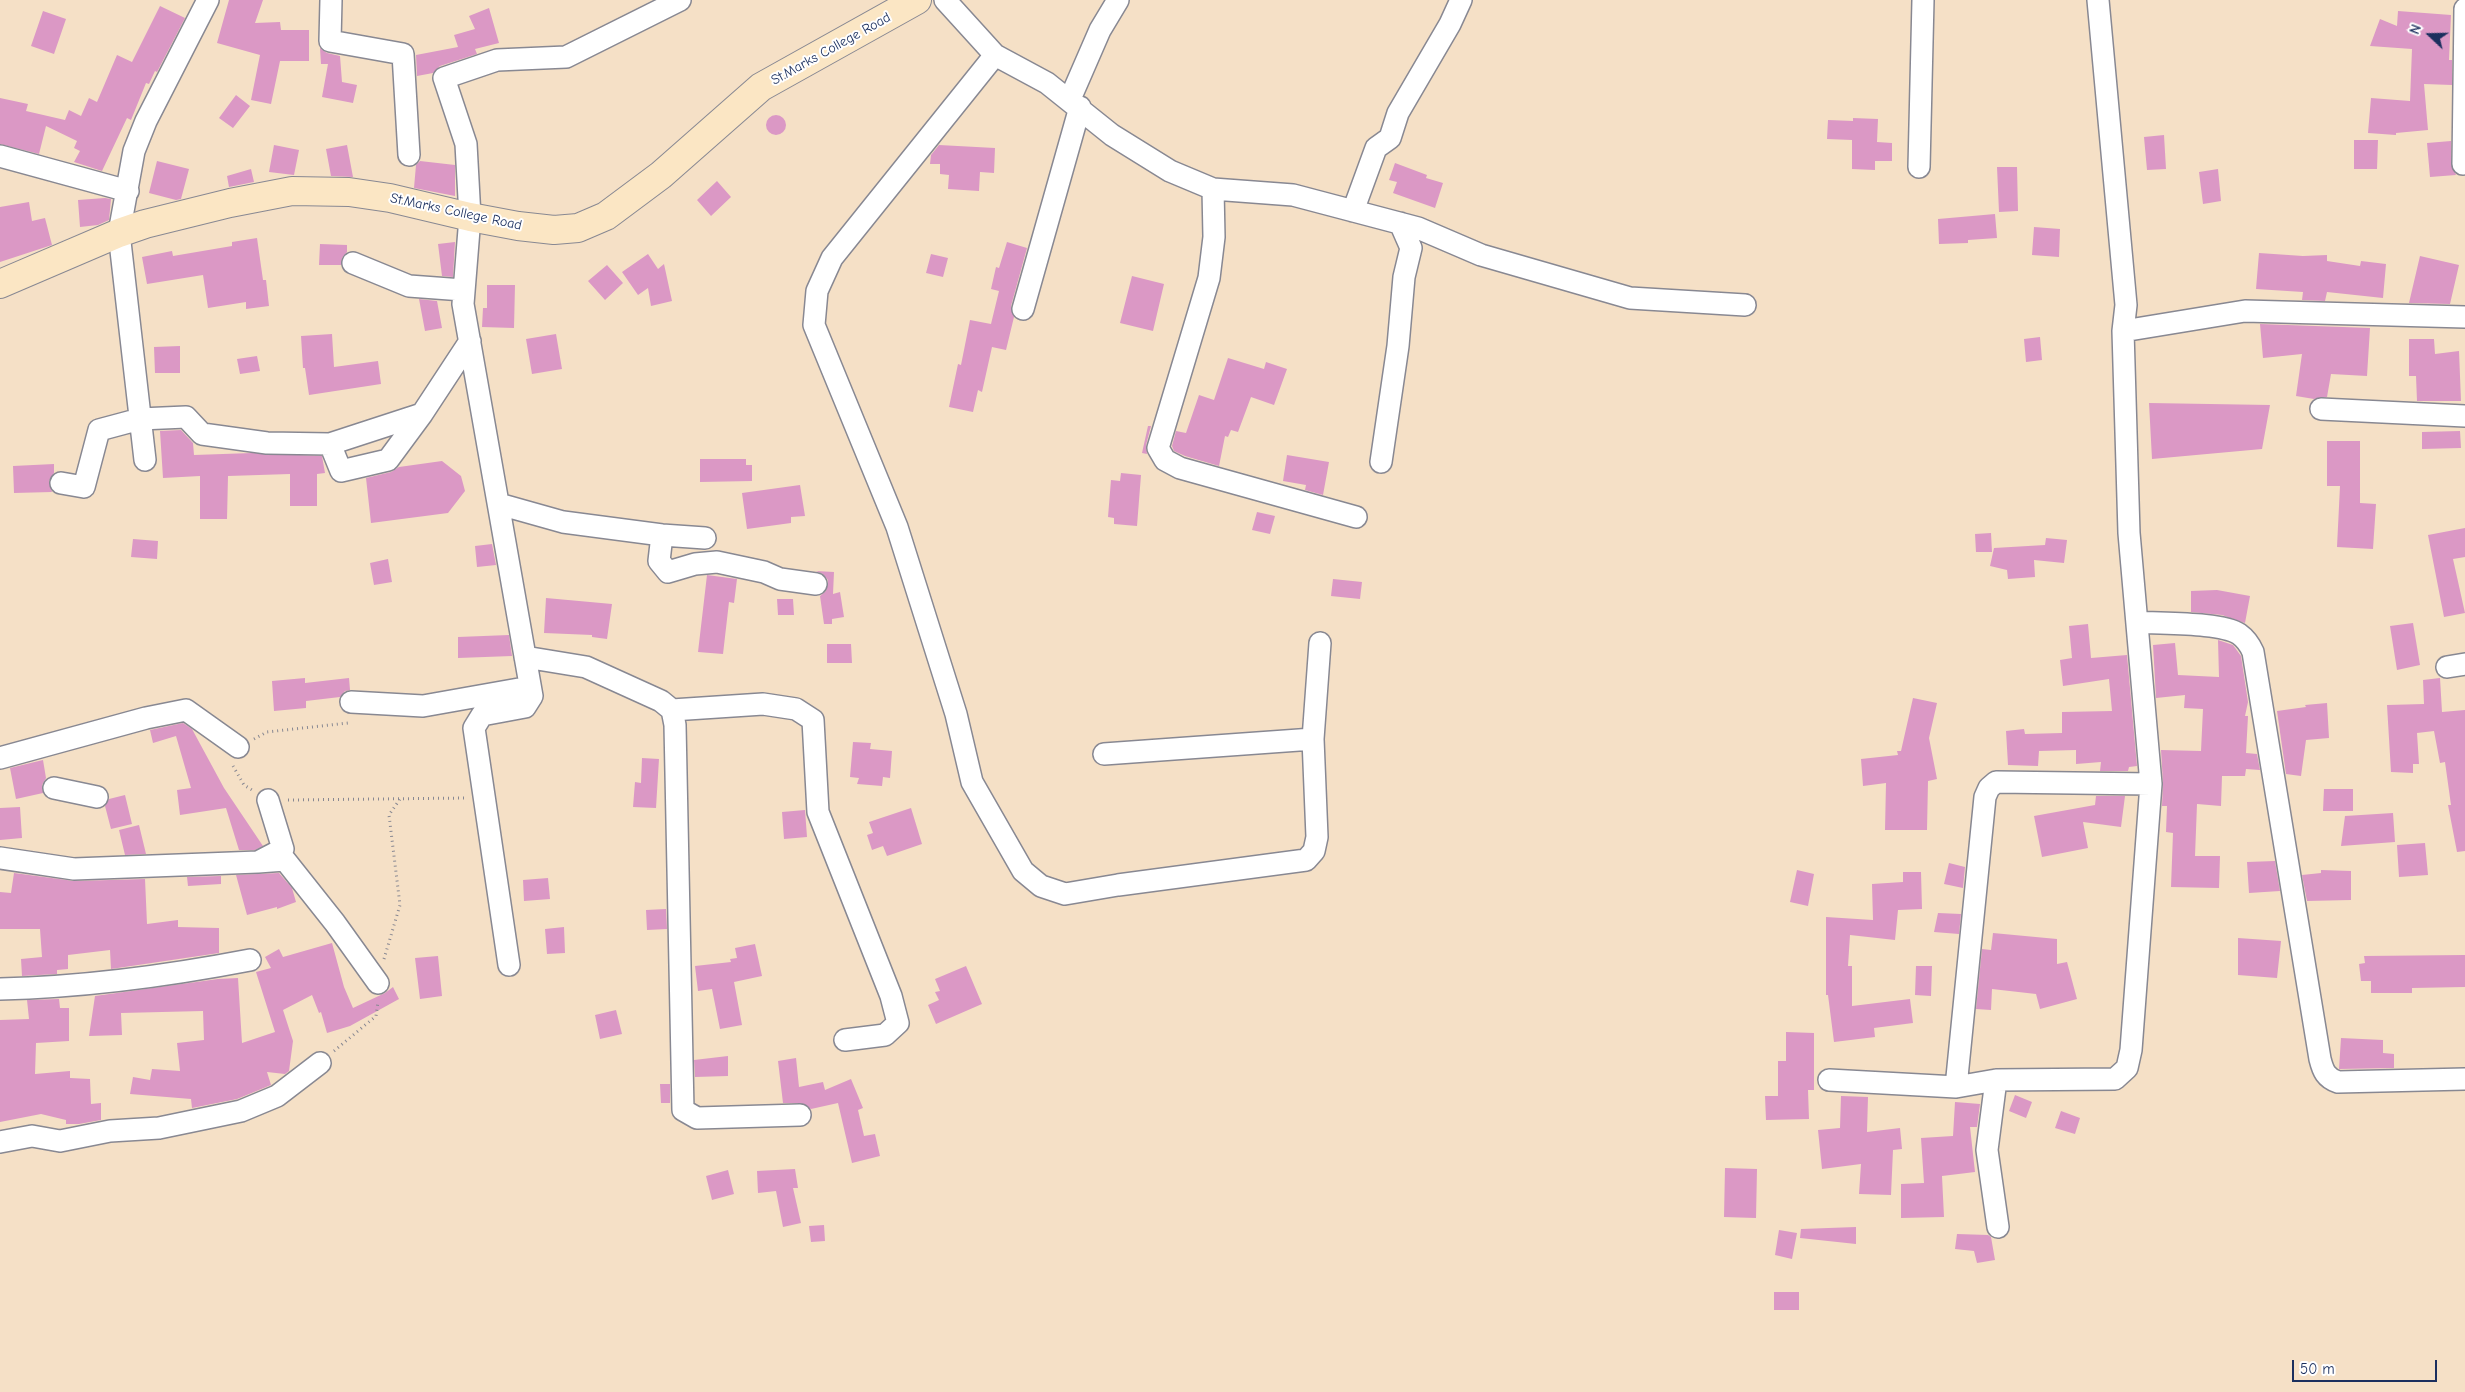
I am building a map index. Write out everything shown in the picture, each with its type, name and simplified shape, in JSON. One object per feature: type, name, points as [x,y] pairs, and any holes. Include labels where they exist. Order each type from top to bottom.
[{"type":"main road","name":"St.Marks College Road","points":[[0,284],[119,232],[230,203],[292,192],[349,192],[390,198],[518,226],[554,230],[578,228],[606,216],[661,175],[761,87],[917,0]]},
{"type":"street","points":[[145,460],[119,232],[134,151],[146,121],[208,0]]},
{"type":"street","points":[[330,0],[330,41],[403,54],[409,155]]},
{"type":"street","points":[[508,965],[474,728],[477,719],[482,715],[525,707],[532,696],[463,304],[470,217],[466,144],[444,78],[497,60],[566,57],[680,0]]},
{"type":"street","points":[[945,0],[996,55],[1047,83],[1075,103],[1112,135],[1162,166],[1213,189],[1293,195],[1418,228],[1481,255],[1630,298],[1745,305]]},
{"type":"street","points":[[1023,309],[1075,103],[1100,30],[1118,0]]},
{"type":"street","points":[[1352,211],[1376,148],[1390,138],[1398,113],[1450,24],[1461,0]]},
{"type":"street","points":[[1919,167],[1923,0]]},
{"type":"street","points":[[1830,1080],[1956,1087],[1996,1080],[2115,1079],[2127,1068],[2131,1050],[2151,784],[2129,533],[2123,331],[2126,305],[2098,0]]},
{"type":"street","points":[[2463,164],[2465,8]]},
{"type":"street","points":[[996,55],[832,258],[817,291],[814,325],[897,527],[956,714],[972,782],[1023,871],[1041,886],[1066,894],[1118,884],[1306,860],[1314,851],[1317,837],[1313,739],[1320,643]]},
{"type":"street","points":[[0,156],[128,191]]},
{"type":"street","points":[[1213,189],[1214,237],[1209,278],[1158,448],[1165,460],[1180,468],[1356,517]]},
{"type":"street","points":[[1381,462],[1398,346],[1404,277],[1411,248],[1400,223]]},
{"type":"street","points":[[353,263],[409,286],[464,290]]},
{"type":"street","points":[[2123,331],[2246,311],[2465,317]]},
{"type":"street","points":[[330,444],[341,471],[388,460],[422,414],[470,341]]},
{"type":"street","points":[[2321,409],[2465,416]]},
{"type":"street","points":[[61,483],[84,487],[99,430],[140,419],[186,417],[202,434],[267,443],[330,444],[422,414]]},
{"type":"street","points":[[498,504],[563,522],[662,535],[705,538]]},
{"type":"street","points":[[662,535],[659,561],[668,572],[694,564],[717,562],[764,572],[780,579],[816,584]]},
{"type":"street","points":[[2137,622],[2221,628],[2238,633],[2248,642],[2253,652],[2320,1059],[2324,1072],[2331,1080],[2338,1082],[2465,1080]]},
{"type":"street","points":[[525,657],[586,667],[661,702],[672,710],[763,704],[796,709],[813,720],[818,812],[891,996],[898,1022],[885,1035],[845,1040]]},
{"type":"street","points":[[352,712],[423,706],[530,687]]},
{"type":"street","points":[[0,758],[146,718],[186,710],[238,747]]},
{"type":"street","points":[[672,710],[675,724],[683,1110],[697,1118],[800,1115]]},
{"type":"street","points":[[1104,754],[1313,739]]},
{"type":"street","points":[[1956,1087],[1985,796],[1989,788],[1996,782],[2151,784]]},
{"type":"street","points":[[54,788],[97,797]]},
{"type":"street","points":[[258,862],[283,849],[268,800]]},
{"type":"street","points":[[0,858],[74,869],[286,860],[336,923],[378,983]]},
{"type":"street","points":[[0,989],[67,987],[194,970],[250,960]]},
{"type":"street","points":[[0,1142],[32,1136],[60,1141],[110,1132],[159,1128],[241,1111],[277,1096],[320,1062]]},
{"type":"street","points":[[1996,1080],[1987,1150],[1998,1227]]},
{"type":"path","points":[[352,712],[267,732],[238,747],[231,762],[244,785],[268,800],[461,799],[484,794]]},
{"type":"path","points":[[320,1062],[376,1016],[379,1009],[378,983],[400,905],[389,815],[401,799]]},
{"type":"building","points":[[229,0],[263,0],[255,23],[280,22],[281,30],[309,30],[309,61],[280,61],[271,104],[251,100],[260,55],[217,43]]},
{"type":"building","points":[[160,6],[185,18],[157,72],[155,71],[149,84],[146,83],[131,120],[127,118],[102,171],[74,162],[80,151],[74,148],[77,141],[46,126],[39,154],[0,144],[0,98],[28,104],[26,111],[65,120],[69,110],[81,116],[89,98],[97,102],[117,55],[132,62]]},
{"type":"building","points":[[489,8],[499,43],[475,49],[477,54],[440,66],[433,73],[417,76],[416,55],[458,47],[454,35],[475,29],[469,16]]},
{"type":"building","points":[[43,11],[66,19],[54,54],[31,46]]},
{"type":"building","points":[[2398,11],[2451,15],[2449,60],[2452,60],[2452,85],[2424,84],[2428,130],[2396,133],[2396,135],[2368,133],[2371,98],[2410,101],[2412,49],[2370,46],[2380,19],[2397,26]]},
{"type":"building","points":[[320,48],[327,53],[340,56],[342,82],[357,85],[353,103],[322,97],[328,64],[321,64]]},
{"type":"building","points":[[236,95],[250,106],[233,128],[219,118]]},
{"type":"building","points":[[776,115],[783,118],[786,125],[783,132],[776,135],[769,132],[766,125],[769,118]]},
{"type":"building","points":[[1853,118],[1878,119],[1877,142],[1892,143],[1892,161],[1875,161],[1875,170],[1852,169],[1852,140],[1827,139],[1828,120],[1853,121]]},
{"type":"building","points":[[2164,135],[2166,169],[2147,170],[2144,137]]},
{"type":"building","points":[[2354,140],[2378,140],[2377,169],[2354,169]]},
{"type":"building","points":[[2451,141],[2451,164],[2456,175],[2430,177],[2427,143]]},
{"type":"building","points":[[274,145],[299,150],[294,175],[269,172]]},
{"type":"building","points":[[347,145],[353,177],[331,176],[326,149]]},
{"type":"building","points":[[939,145],[995,148],[994,173],[980,172],[979,191],[948,189],[949,175],[940,174],[940,164],[930,164],[931,155]]},
{"type":"building","points":[[157,161],[189,169],[181,199],[176,200],[149,193]]},
{"type":"building","points":[[420,161],[455,165],[455,196],[414,188],[416,165]]},
{"type":"building","points":[[1395,163],[1427,175],[1426,178],[1443,183],[1435,208],[1393,193],[1397,182],[1389,180]]},
{"type":"building","points":[[1997,167],[2017,167],[2018,211],[1999,212]]},
{"type":"building","points":[[251,169],[254,182],[229,187],[227,176]]},
{"type":"building","points":[[2218,169],[2221,201],[2203,204],[2199,172]]},
{"type":"building","points":[[717,181],[731,197],[711,216],[697,200]]},
{"type":"building","points":[[111,199],[109,220],[98,225],[80,227],[78,200]]},
{"type":"building","points":[[29,202],[32,221],[45,218],[52,245],[0,262],[0,207]]},
{"type":"building","points":[[1995,214],[1997,238],[1968,240],[1968,243],[1939,244],[1938,219]]},
{"type":"building","points":[[2034,227],[2060,229],[2059,257],[2032,255]]},
{"type":"building","points":[[257,238],[263,280],[266,280],[269,306],[246,309],[246,302],[208,308],[203,275],[147,284],[142,257],[172,251],[173,256],[232,246],[232,242]]},
{"type":"building","points":[[455,242],[453,277],[442,276],[438,244]]},
{"type":"building","points":[[1007,242],[1027,248],[1011,306],[1014,317],[1006,350],[992,347],[982,392],[978,390],[973,412],[949,407],[958,364],[961,365],[970,320],[991,324],[999,291],[991,289],[996,267],[999,268]]},
{"type":"building","points":[[320,244],[347,245],[347,252],[342,258],[341,265],[319,265]]},
{"type":"building","points":[[2259,253],[2303,256],[2327,255],[2327,261],[2360,266],[2361,261],[2386,264],[2383,298],[2327,292],[2325,301],[2302,300],[2303,292],[2256,289]]},
{"type":"building","points":[[648,254],[658,269],[664,264],[672,301],[651,306],[648,288],[638,295],[622,272]]},
{"type":"building","points":[[931,254],[948,258],[943,277],[926,273]]},
{"type":"building","points":[[2420,256],[2459,265],[2450,304],[2409,303]]},
{"type":"building","points":[[607,265],[623,283],[605,300],[588,281]]},
{"type":"building","points":[[1132,276],[1164,284],[1153,331],[1120,323]]},
{"type":"building","points":[[487,285],[515,285],[514,328],[482,327],[483,308],[487,308]]},
{"type":"building","points":[[419,299],[437,301],[442,328],[425,331]]},
{"type":"building","points":[[2260,324],[2370,328],[2367,376],[2331,374],[2327,397],[2314,399],[2296,396],[2302,354],[2263,358]]},
{"type":"building","points":[[332,334],[334,367],[378,361],[381,384],[309,395],[305,368],[303,368],[301,336]]},
{"type":"building","points":[[556,334],[562,369],[532,374],[526,339]]},
{"type":"building","points":[[2040,337],[2042,360],[2026,362],[2024,339]]},
{"type":"building","points":[[2409,339],[2434,339],[2435,354],[2459,351],[2461,401],[2417,401],[2416,376],[2409,376]]},
{"type":"building","points":[[180,346],[180,373],[155,373],[154,347]]},
{"type":"building","points":[[257,356],[260,371],[240,374],[237,359]]},
{"type":"building","points":[[1228,358],[1264,369],[1266,362],[1287,369],[1274,405],[1251,397],[1238,432],[1231,430],[1228,437],[1225,436],[1219,466],[1185,456],[1174,451],[1172,446],[1176,431],[1186,433],[1199,395],[1214,400]]},
{"type":"building","points":[[2149,403],[2270,405],[2262,449],[2152,459]]},
{"type":"building","points":[[1148,426],[1151,426],[1146,445],[1147,454],[1142,453]]},
{"type":"building","points":[[181,430],[193,443],[194,455],[252,453],[322,456],[325,473],[317,474],[317,506],[290,506],[290,474],[228,476],[227,519],[200,519],[200,476],[163,478],[160,431]]},
{"type":"building","points":[[2460,431],[2461,448],[2422,449],[2422,432]]},
{"type":"building","points":[[2327,441],[2360,441],[2360,503],[2376,504],[2373,549],[2337,547],[2340,486],[2327,486]]},
{"type":"building","points":[[1287,455],[1329,462],[1323,495],[1305,490],[1306,485],[1283,481]]},
{"type":"building","points":[[700,459],[746,459],[746,465],[752,465],[752,481],[700,482]]},
{"type":"building","points":[[442,461],[461,476],[465,491],[448,513],[371,523],[366,478],[391,472],[399,467]]},
{"type":"building","points":[[54,464],[54,473],[49,481],[52,492],[14,493],[13,466]]},
{"type":"building","points":[[1121,473],[1141,475],[1137,526],[1114,524],[1114,518],[1108,517],[1111,480],[1120,481]]},
{"type":"building","points":[[800,485],[805,516],[791,517],[791,523],[747,529],[742,493]]},
{"type":"building","points":[[1257,512],[1275,516],[1270,534],[1252,530]]},
{"type":"building","points":[[2465,528],[2465,557],[2453,559],[2465,613],[2444,617],[2428,535]]},
{"type":"building","points":[[1991,533],[1992,552],[1976,552],[1975,534]]},
{"type":"building","points":[[2046,538],[2067,540],[2064,563],[2034,560],[2035,577],[2008,579],[2007,570],[1990,566],[1994,548],[2045,545]]},
{"type":"building","points":[[133,539],[158,541],[157,559],[131,557]]},
{"type":"building","points":[[492,544],[496,565],[477,567],[475,546]]},
{"type":"building","points":[[388,559],[392,582],[374,585],[370,563]]},
{"type":"building","points":[[816,571],[834,572],[833,594],[840,592],[844,617],[832,619],[832,624],[824,624],[820,596],[826,591],[828,580],[823,574]]},
{"type":"building","points":[[707,575],[737,579],[734,603],[729,602],[723,654],[698,652]]},
{"type":"building","points":[[1333,579],[1362,582],[1360,599],[1331,596]]},
{"type":"building","points":[[2217,590],[2250,596],[2245,623],[2222,615],[2191,612],[2191,591]]},
{"type":"building","points":[[546,598],[612,604],[607,639],[592,637],[592,635],[544,633]]},
{"type":"building","points":[[777,599],[793,599],[794,615],[778,615]]},
{"type":"building","points":[[2413,623],[2420,665],[2397,670],[2390,626]]},
{"type":"building","points":[[2088,624],[2091,658],[2127,655],[2137,766],[2129,767],[2128,771],[2100,771],[2101,762],[2076,764],[2076,750],[2039,751],[2038,766],[2008,765],[2006,731],[2024,729],[2025,734],[2062,733],[2062,712],[2112,711],[2109,679],[2063,686],[2060,660],[2072,658],[2069,626]]},
{"type":"building","points":[[509,635],[512,656],[458,658],[458,637]]},
{"type":"building","points":[[2218,640],[2233,645],[2241,656],[2248,702],[2245,716],[2248,716],[2246,753],[2257,754],[2260,770],[2246,769],[2245,776],[2222,776],[2221,806],[2197,804],[2195,856],[2220,856],[2219,888],[2171,887],[2173,833],[2166,832],[2167,806],[2162,806],[2161,750],[2201,751],[2203,709],[2184,708],[2185,695],[2156,698],[2153,645],[2175,643],[2178,675],[2219,677]]},
{"type":"building","points":[[827,644],[851,644],[852,663],[827,663]]},
{"type":"building","points":[[305,678],[305,683],[349,678],[350,690],[345,691],[340,697],[306,701],[306,708],[274,711],[272,681]]},
{"type":"building","points":[[2440,678],[2442,712],[2465,710],[2465,851],[2457,852],[2448,805],[2451,805],[2445,762],[2440,763],[2434,731],[2417,733],[2419,764],[2413,764],[2413,773],[2391,772],[2387,705],[2424,704],[2423,680]]},
{"type":"building","points":[[1913,698],[1937,703],[1929,738],[1937,779],[1928,781],[1927,830],[1885,830],[1886,783],[1863,786],[1861,759],[1898,755],[1897,751],[1901,751]]},
{"type":"building","points":[[2327,703],[2329,738],[2306,740],[2301,776],[2286,774],[2277,711],[2306,707],[2305,705]]},
{"type":"building","points":[[183,723],[192,729],[224,788],[263,846],[255,850],[239,850],[226,808],[180,815],[177,790],[191,788],[176,736],[153,743],[150,730]]},
{"type":"building","points":[[853,742],[871,743],[870,749],[892,751],[890,778],[883,777],[882,786],[857,784],[859,778],[850,777]]},
{"type":"building","points":[[642,758],[659,759],[656,808],[633,807],[635,782],[641,783]]},
{"type":"building","points":[[43,760],[46,778],[42,785],[43,793],[16,799],[10,768]]},
{"type":"building","points":[[2324,789],[2353,789],[2353,811],[2323,811]]},
{"type":"building","points":[[125,795],[132,824],[111,829],[105,806],[109,799]]},
{"type":"building","points":[[2096,796],[2125,796],[2121,827],[2083,822],[2088,848],[2042,857],[2034,816],[2095,805]]},
{"type":"building","points":[[20,807],[22,838],[0,840],[0,808]]},
{"type":"building","points":[[911,808],[922,844],[887,856],[883,846],[872,850],[867,835],[873,833],[869,822]]},
{"type":"building","points":[[805,810],[807,837],[784,839],[782,812]]},
{"type":"building","points":[[2393,813],[2395,842],[2341,846],[2345,816]]},
{"type":"building","points":[[139,825],[146,854],[125,855],[119,830]]},
{"type":"building","points":[[2425,843],[2428,875],[2399,877],[2397,845]]},
{"type":"building","points":[[2275,861],[2280,891],[2249,893],[2247,862]]},
{"type":"building","points":[[1949,863],[1965,867],[1963,888],[1944,884]]},
{"type":"building","points":[[1797,870],[1814,874],[1808,906],[1790,902]]},
{"type":"building","points":[[2321,870],[2351,871],[2351,900],[2307,901],[2302,875],[2321,873]]},
{"type":"building","points":[[1903,872],[1921,872],[1922,909],[1898,910],[1895,940],[1850,935],[1848,966],[1852,966],[1852,1006],[1910,999],[1913,1023],[1874,1028],[1875,1037],[1834,1042],[1828,995],[1826,995],[1826,917],[1873,920],[1872,884],[1903,882]]},
{"type":"building","points":[[14,873],[74,881],[145,879],[147,924],[178,920],[178,927],[219,928],[219,953],[111,969],[110,950],[68,955],[68,969],[57,970],[57,974],[22,976],[21,959],[42,957],[40,929],[0,929],[0,892],[11,893]]},
{"type":"building","points":[[279,873],[292,888],[296,902],[277,909],[277,907],[247,915],[236,875]]},
{"type":"building","points":[[221,876],[221,884],[188,886],[187,877]]},
{"type":"building","points":[[548,878],[550,899],[524,901],[523,880]]},
{"type":"building","points":[[666,909],[667,929],[647,930],[646,910]]},
{"type":"building","points":[[1938,913],[1961,914],[1959,934],[1934,932]]},
{"type":"building","points":[[564,927],[565,953],[547,954],[545,929]]},
{"type":"building","points":[[1993,933],[2057,939],[2057,964],[2067,962],[2077,999],[2040,1009],[2036,994],[1992,989],[1991,1010],[1976,1009],[1982,949],[1991,950]]},
{"type":"building","points":[[2238,938],[2281,941],[2277,978],[2238,975]]},
{"type":"building","points":[[332,943],[344,987],[353,1008],[385,993],[393,987],[399,999],[350,1026],[327,1033],[321,1012],[319,1013],[312,995],[283,1010],[293,1041],[289,1071],[285,1074],[267,1072],[271,1085],[237,1099],[192,1108],[191,1099],[130,1094],[133,1077],[150,1080],[152,1069],[180,1071],[177,1043],[204,1040],[203,1011],[121,1013],[122,1035],[89,1036],[95,996],[218,979],[238,978],[242,1043],[275,1032],[256,972],[271,968],[265,957],[279,949],[283,957]]},
{"type":"building","points":[[755,944],[762,976],[734,982],[742,1025],[720,1029],[712,989],[698,991],[695,966],[731,962],[730,959],[737,958],[735,948]]},
{"type":"building","points":[[2465,955],[2465,987],[2412,988],[2412,993],[2371,993],[2371,981],[2361,981],[2359,964],[2365,963],[2364,956]]},
{"type":"building","points":[[438,956],[442,996],[420,999],[415,958]]},
{"type":"building","points":[[966,966],[982,1004],[936,1024],[928,1005],[939,1000],[935,992],[940,991],[935,979]]},
{"type":"building","points":[[1916,966],[1932,966],[1931,996],[1915,995]]},
{"type":"building","points":[[59,999],[60,1008],[69,1008],[69,1041],[36,1043],[35,1074],[70,1071],[70,1078],[90,1079],[91,1104],[101,1103],[101,1120],[66,1124],[66,1120],[41,1114],[0,1122],[0,1020],[29,1019],[27,1000]]},
{"type":"building","points":[[616,1010],[622,1034],[600,1039],[595,1015]]},
{"type":"building","points":[[1786,1032],[1814,1033],[1814,1090],[1808,1090],[1809,1119],[1766,1120],[1765,1096],[1778,1096],[1778,1061],[1786,1061]]},
{"type":"building","points":[[2341,1038],[2383,1040],[2383,1053],[2394,1054],[2394,1068],[2339,1069]]},
{"type":"building","points":[[728,1056],[728,1076],[695,1077],[694,1060]]},
{"type":"building","points":[[796,1058],[799,1087],[823,1082],[825,1090],[851,1079],[863,1108],[858,1110],[864,1136],[875,1134],[880,1156],[852,1163],[838,1103],[811,1109],[800,1103],[783,1103],[778,1061]]},
{"type":"building","points":[[660,1084],[670,1084],[670,1103],[661,1103]]},
{"type":"building","points":[[2015,1095],[2032,1102],[2026,1118],[2009,1111]]},
{"type":"building","points":[[1841,1096],[1868,1097],[1867,1132],[1900,1128],[1902,1149],[1893,1150],[1891,1195],[1859,1194],[1861,1164],[1822,1169],[1818,1130],[1840,1128]]},
{"type":"building","points":[[1955,1102],[1980,1104],[1977,1127],[1970,1127],[1975,1172],[1942,1176],[1944,1217],[1901,1218],[1901,1184],[1924,1183],[1921,1138],[1953,1136]]},
{"type":"building","points":[[2061,1111],[2080,1118],[2075,1134],[2055,1128]]},
{"type":"building","points":[[1725,1168],[1757,1169],[1756,1218],[1724,1217]]},
{"type":"building","points":[[795,1169],[798,1188],[793,1188],[801,1223],[783,1227],[776,1191],[758,1193],[757,1171]]},
{"type":"building","points":[[728,1170],[734,1194],[712,1200],[706,1176]]},
{"type":"building","points":[[824,1225],[825,1241],[811,1242],[809,1226]]},
{"type":"building","points":[[1856,1227],[1856,1244],[1800,1238],[1801,1229]]},
{"type":"building","points":[[1779,1230],[1797,1233],[1792,1259],[1775,1255]]},
{"type":"building","points":[[1957,1234],[1988,1235],[1991,1237],[1995,1260],[1977,1263],[1974,1251],[1955,1249]]},
{"type":"building","points":[[1774,1292],[1799,1292],[1799,1310],[1774,1310]]}]
